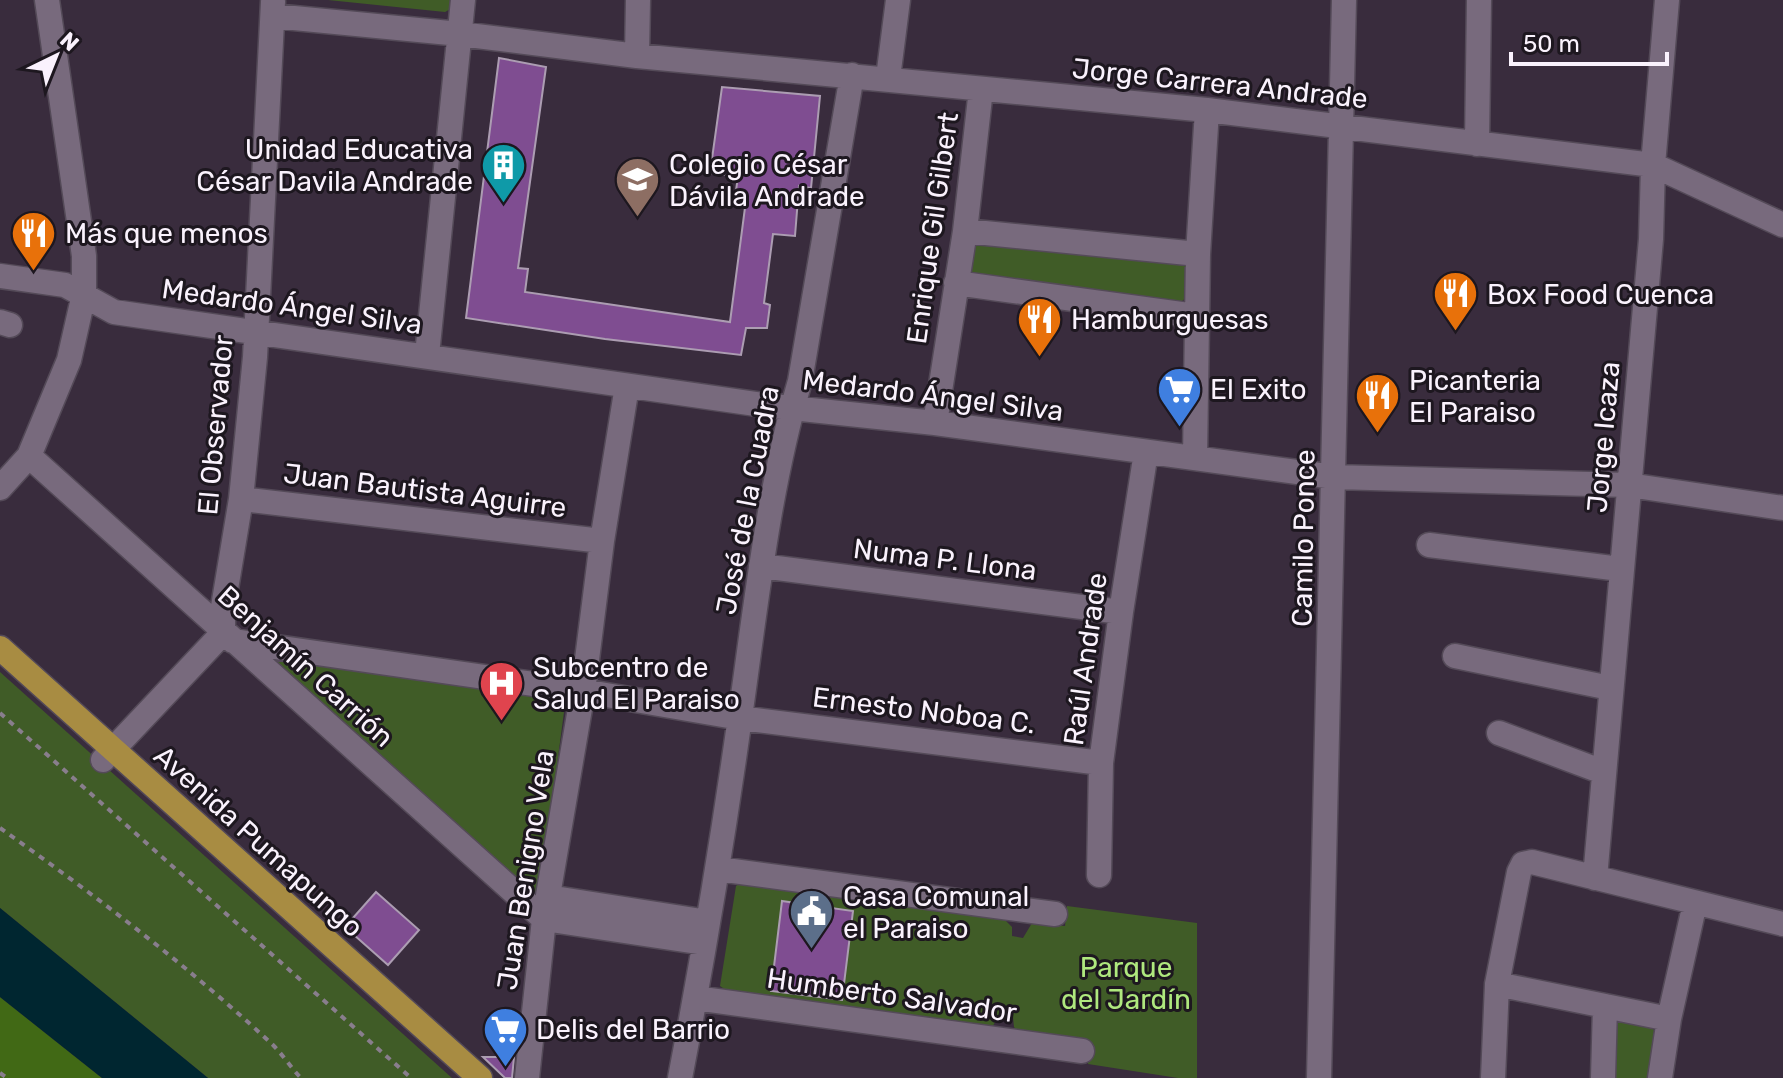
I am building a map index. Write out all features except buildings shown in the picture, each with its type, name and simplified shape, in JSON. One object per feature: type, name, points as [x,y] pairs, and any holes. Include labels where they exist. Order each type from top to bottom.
[{"type":"main road","name":"Avenida Pumapungo","points":[[0,648],[107,755],[480,1078]]},
{"type":"street","points":[[0,488],[29,456],[69,360],[84,294],[84,256],[47,0]]},
{"type":"street","points":[[427,355],[463,0]]},
{"type":"street","points":[[637,56],[638,0]]},
{"type":"street","points":[[888,78],[898,0]]},
{"type":"street","name":"Camilo Ponce","points":[[1319,1078],[1344,0]]},
{"type":"street","points":[[1477,144],[1479,0]]},
{"type":"street","name":"Jorge Icaza","points":[[1595,878],[1651,239],[1653,165],[1667,0]]},
{"type":"street","name":"Jorge Carrera Andrade","points":[[273,8],[637,56],[1207,110],[1653,165],[1783,225]]},
{"type":"street","name":"El Observador","points":[[228,637],[223,607],[241,499],[255,357],[273,8]]},
{"type":"street","name":"José de la Cuadra","points":[[680,1078],[718,869],[761,566],[800,381],[852,75]]},
{"type":"street","name":"Enrique Gil Gilbert","points":[[935,423],[965,231],[981,89]]},
{"type":"street","points":[[1195,458],[1198,254],[1207,110]]},
{"type":"street","points":[[965,231],[1198,254]]},
{"type":"street","name":"Medardo Ángel Silva","points":[[0,276],[65,285],[114,312],[792,408],[935,423],[1334,477],[1629,485],[1783,508]]},
{"type":"street","points":[[956,283],[1196,316]]},
{"type":"street","name":"Juan Benigno Vela","points":[[527,1078],[546,908],[583,691],[602,541],[627,386]]},
{"type":"street","name":"Raúl Andrade","points":[[1099,875],[1101,763],[1146,452]]},
{"type":"street","name":"Benjamín Carrión","points":[[29,456],[228,637],[546,908]]},
{"type":"street","name":"Juan Bautista Aguirre","points":[[241,499],[602,541]]},
{"type":"street","points":[[1429,545],[1620,569]]},
{"type":"street","name":"Numa P. Llona","points":[[761,566],[1121,612]]},
{"type":"street","points":[[107,755],[228,637]]},
{"type":"street","name":"Ernesto Noboa C.","points":[[228,637],[740,718],[1101,763]]},
{"type":"street","points":[[1455,656],[1610,688]]},
{"type":"street","points":[[1499,733],[1603,772]]},
{"type":"street","points":[[1493,1078],[1497,984],[1523,864],[1532,862],[1783,924]]},
{"type":"street","points":[[718,869],[1055,914]]},
{"type":"street","points":[[1660,1078],[1669,1019],[1695,903]]},
{"type":"street","points":[[546,908],[706,932]]},
{"type":"street","points":[[1497,984],[1669,1019]]},
{"type":"street","name":"Humberto Salvador","points":[[695,998],[1082,1051]]},
{"type":"street","points":[[1603,1078],[1605,1006]]},
{"type":"path","points":[[0,713],[411,1078]]},
{"type":"path","points":[[0,828],[82,886],[194,976],[276,1048],[301,1078]]},
{"type":"path","points":[[0,1073],[7,1078]]},
{"type":"green space","points":[[328,0],[458,0],[454,7],[445,12]]},
{"type":"green space","points":[[973,241],[1184,263],[1188,267],[1187,297],[1177,305],[971,273],[968,272]]},
{"type":"green space","points":[[273,655],[566,697],[539,900],[270,662]]},
{"type":"green space","points":[[0,672],[452,1078],[208,1078],[0,908]]},
{"type":"green space","name":"Parque del Jardín","points":[[743,881],[1005,920],[1012,927],[1012,936],[1023,938],[1032,923],[1065,926],[1067,906],[1197,923],[1197,1078],[1178,1078],[1088,1064],[1089,1043],[1018,1033],[1013,1017],[1000,1014],[991,1029],[727,991],[720,986],[736,886]]},
{"type":"green space","points":[[0,997],[102,1078],[0,1078]]},
{"type":"green space","points":[[1609,1015],[1648,1025],[1654,1030],[1650,1078],[1605,1078]]},
{"type":"water","points":[[0,908],[208,1078],[102,1078],[0,997]]},
{"type":"place","name":"Unidad Educativa César Davila Andrade","points":[[504,204]]},
{"type":"place","name":"Colegio César Dávila Andrade","points":[[638,219]]},
{"type":"place","name":"Más que menos","points":[[34,272]]},
{"type":"place","name":"Box Food Cuenca","points":[[1456,333]]},
{"type":"place","name":"Hamburguesas","points":[[1040,358]]},
{"type":"place","name":"El Exito","points":[[1179,428]]},
{"type":"place","name":"Picanteria El Paraiso","points":[[1378,435]]},
{"type":"place","name":"Subcentro de Salud El Paraiso","points":[[502,722]]},
{"type":"place","name":"Casa Comunal el Paraiso","points":[[812,951]]},
{"type":"place","name":"Delis del Barrio","points":[[505,1068]]}]
